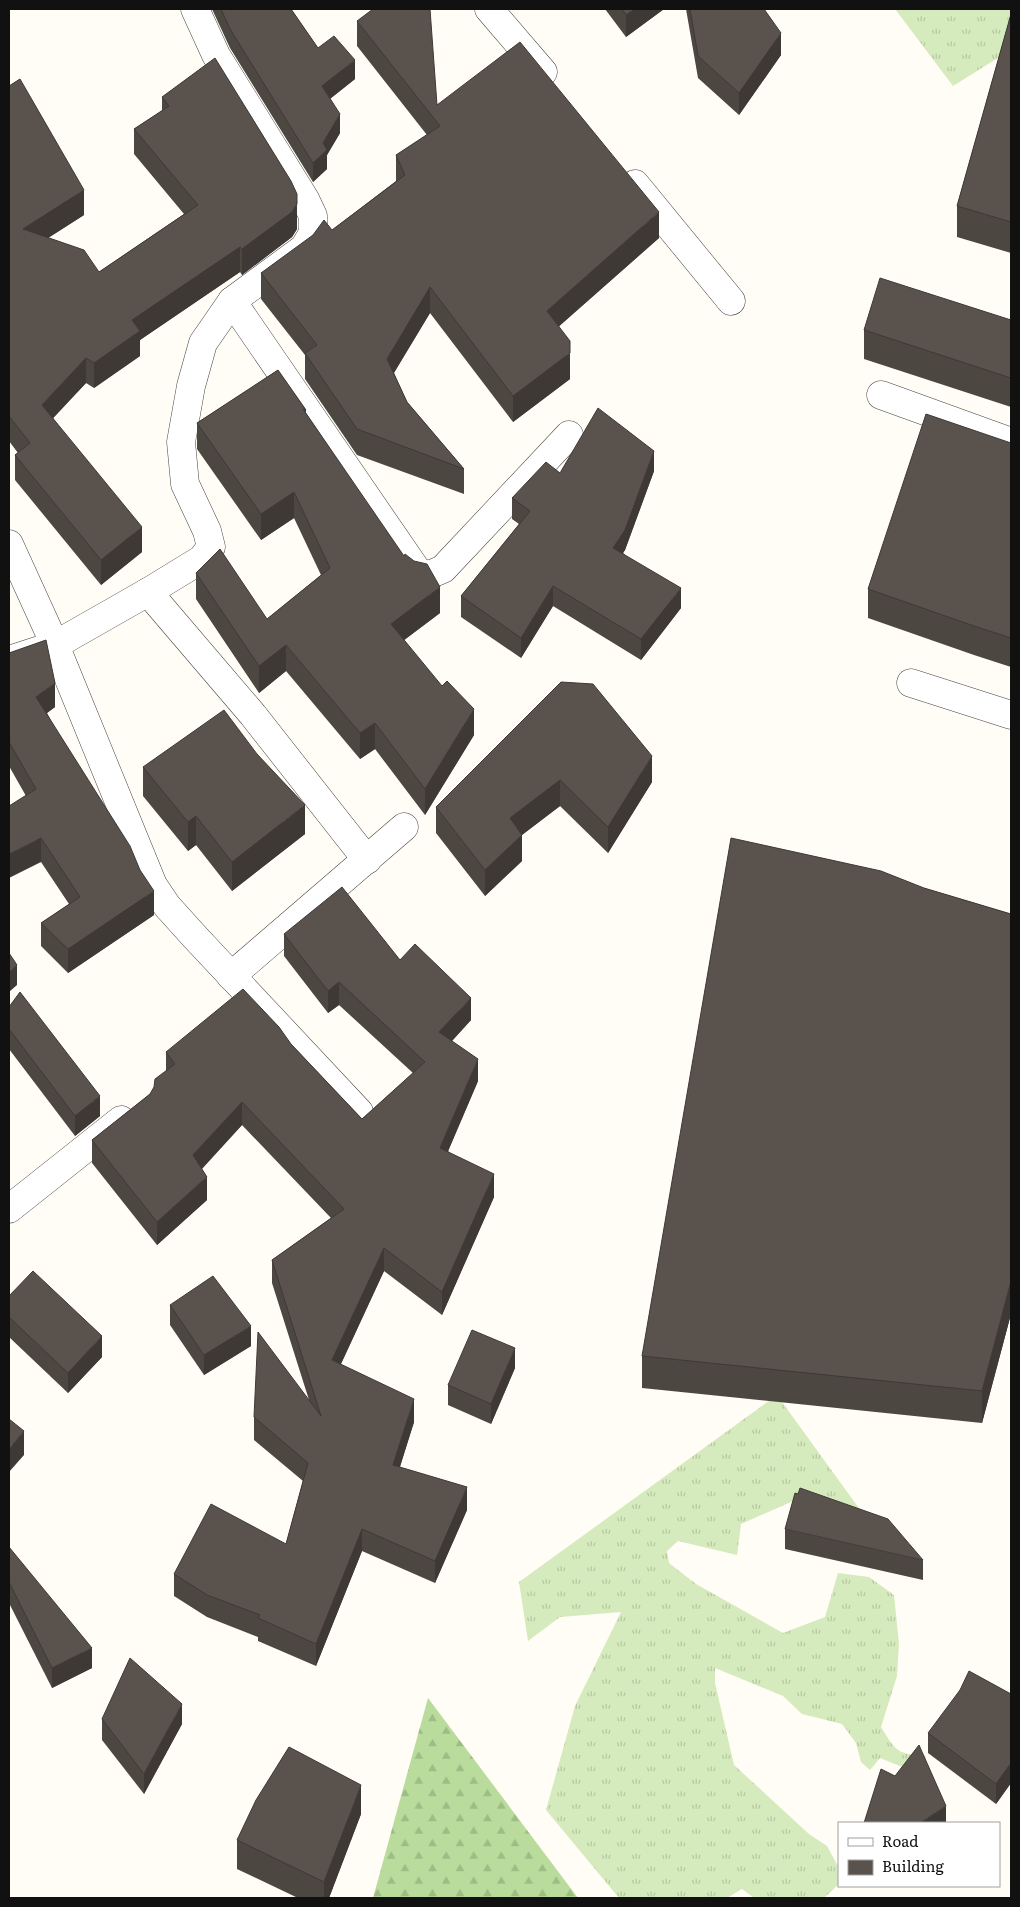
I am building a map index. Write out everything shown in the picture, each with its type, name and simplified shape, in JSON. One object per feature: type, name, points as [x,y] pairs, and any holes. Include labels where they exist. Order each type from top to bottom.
[{"type":"street","points":[[9,660],[55,645],[202,559],[211,547],[207,531],[185,484],[181,442],[191,386],[203,343],[232,301],[304,248],[313,233],[313,216],[305,199],[216,55],[194,9]]},
{"type":"street","points":[[489,9],[510,31],[561,93]]},
{"type":"street","points":[[617,162],[731,302]]},
{"type":"street","points":[[232,301],[418,572],[429,575],[443,569],[569,435]]},
{"type":"street","points":[[880,395],[1011,442]]},
{"type":"street","points":[[9,544],[55,645],[153,884],[167,906],[359,1112]]},
{"type":"street","points":[[148,592],[253,715],[367,860]]},
{"type":"street","points":[[911,683],[1011,715]]},
{"type":"street","points":[[231,976],[404,827]]},
{"type":"street","points":[[9,1209],[140,1104]]},
{"type":"green space","points":[[895,9],[1011,9],[1011,44],[1009,51],[953,86]]},
{"type":"green space","points":[[777,1395],[866,1518],[800,1498],[741,1524],[737,1555],[678,1541],[667,1551],[669,1563],[696,1584],[783,1633],[825,1617],[838,1573],[869,1577],[894,1595],[899,1644],[897,1676],[881,1727],[898,1750],[908,1754],[926,1756],[922,1775],[880,1758],[870,1770],[861,1762],[856,1743],[842,1724],[802,1714],[783,1696],[715,1668],[715,1683],[734,1765],[809,1834],[827,1846],[838,1866],[838,1885],[824,1898],[754,1898],[742,1889],[727,1898],[619,1898],[546,1810],[575,1706],[621,1612],[560,1617],[528,1641],[519,1582]]},
{"type":"green space","points":[[428,1698],[578,1898],[373,1898]]},
{"type":"building","points":[[221,9],[291,9],[318,48],[334,36],[355,60],[322,86],[340,114],[323,143],[327,150],[313,163],[230,29]]},
{"type":"building","points":[[373,9],[430,9],[437,105],[520,42],[659,212],[547,311],[570,341],[570,353],[513,396],[430,287],[387,359],[407,402],[464,469],[357,429],[305,353],[317,345],[261,273],[313,235],[324,220],[332,230],[405,175],[396,155],[440,126],[357,21]]},
{"type":"building","points":[[622,9],[635,9],[626,15]]},
{"type":"building","points":[[690,9],[764,9],[781,33],[739,93],[698,56]]},
{"type":"building","points":[[1011,14],[1011,222],[957,206]]},
{"type":"building","points":[[215,58],[291,181],[297,194],[297,204],[292,212],[242,249],[240,247],[132,320],[140,331],[94,363],[86,358],[42,405],[142,527],[101,560],[15,455],[30,443],[9,416],[9,86],[20,79],[84,190],[23,229],[84,250],[99,272],[198,205],[134,129],[169,106],[162,97]]},
{"type":"building","points":[[880,278],[1011,320],[1011,378],[864,330]]},
{"type":"building","points":[[278,370],[404,556],[405,554],[414,561],[427,564],[440,587],[391,624],[442,686],[447,681],[474,709],[425,789],[375,723],[360,733],[286,645],[259,666],[196,573],[220,549],[267,619],[330,568],[294,492],[261,514],[197,423]]},
{"type":"building","points":[[598,408],[654,451],[625,530],[613,548],[681,588],[641,639],[553,586],[521,638],[461,596],[530,511],[512,498],[546,462],[560,473]]},
{"type":"building","points":[[926,414],[1011,443],[1011,638],[868,589]]},
{"type":"building","points":[[46,640],[55,683],[36,697],[130,846],[140,870],[154,891],[68,949],[41,923],[80,897],[41,838],[9,854],[9,806],[36,789],[9,742],[9,653]]},
{"type":"building","points":[[561,682],[593,684],[652,756],[608,827],[560,780],[510,818],[522,835],[485,870],[436,807]]},
{"type":"building","points":[[224,710],[257,754],[305,805],[232,862],[196,816],[188,822],[143,767]]},
{"type":"building","points":[[731,838],[881,871],[924,888],[1011,914],[1011,1281],[982,1391],[642,1356]]},
{"type":"building","points":[[342,887],[400,960],[415,944],[471,998],[439,1032],[478,1059],[440,1148],[494,1174],[442,1292],[384,1248],[332,1360],[414,1399],[393,1465],[467,1487],[435,1561],[362,1529],[316,1644],[258,1618],[260,1615],[207,1595],[174,1574],[211,1504],[286,1544],[308,1463],[254,1417],[258,1332],[321,1416],[272,1260],[344,1209],[242,1102],[193,1155],[207,1177],[157,1222],[92,1140],[150,1094],[154,1087],[155,1079],[175,1064],[166,1052],[243,989],[279,1027],[291,1044],[362,1119],[425,1062],[339,982],[328,991],[284,934]]},
{"type":"building","points":[[9,953],[17,965],[9,972]]},
{"type":"building","points":[[20,992],[100,1096],[75,1116],[9,1029],[9,1007]]},
{"type":"building","points":[[33,1271],[102,1336],[68,1373],[9,1317],[9,1296]]},
{"type":"building","points":[[213,1276],[251,1326],[204,1355],[170,1305]]},
{"type":"building","points":[[472,1330],[515,1348],[491,1404],[448,1385]]},
{"type":"building","points":[[9,1419],[24,1431],[9,1449]]},
{"type":"building","points":[[800,1488],[888,1519],[923,1560],[785,1529],[795,1493],[798,1494]]},
{"type":"building","points":[[9,1547],[92,1648],[52,1668],[9,1582]]},
{"type":"building","points":[[130,1658],[182,1704],[144,1774],[102,1719]]},
{"type":"building","points":[[969,1671],[1011,1694],[1011,1763],[996,1784],[928,1733],[960,1690]]},
{"type":"building","points":[[919,1745],[946,1806],[922,1822],[864,1822],[881,1769],[895,1776]]},
{"type":"building","points":[[289,1747],[361,1785],[324,1882],[237,1840],[256,1800]]}]
